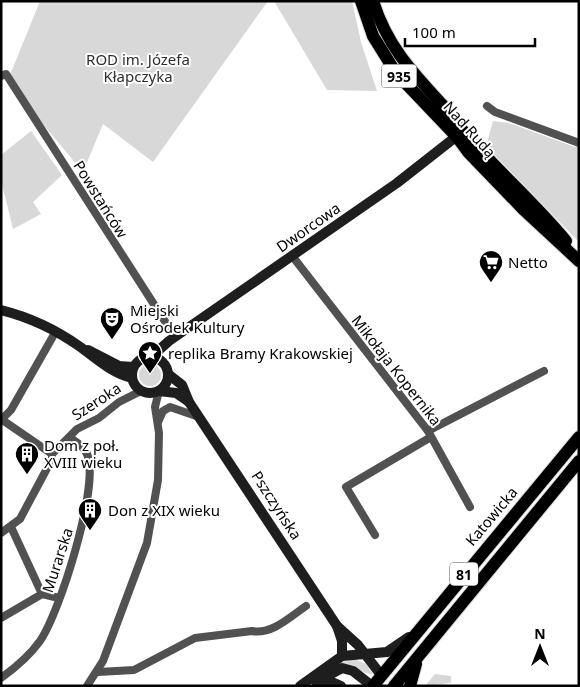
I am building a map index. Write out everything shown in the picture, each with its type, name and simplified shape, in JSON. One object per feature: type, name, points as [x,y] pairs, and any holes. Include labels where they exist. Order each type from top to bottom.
[{"type":"main road","name":"Nad Rudą","points":[[362,1],[374,36],[396,73],[540,210],[579,259]]},
{"type":"main road","name":"Nad Rudą","points":[[373,1],[388,37],[397,52],[408,68],[449,112],[460,134]]},
{"type":"main road","name":"Katowicka","points":[[372,686],[575,441],[579,427]]},
{"type":"main road","name":"81","points":[[393,686],[579,461]]},
{"type":"main road","points":[[410,686],[421,652]]},
{"type":"main road","name":"Pszczyńska","points":[[381,675],[393,686]]},
{"type":"street","name":"Powstańców","points":[[3,75],[171,340]]},
{"type":"street","points":[[487,106],[495,112],[579,143]]},
{"type":"street","name":"Dworcowa","points":[[150,357],[171,340],[397,183],[460,134]]},
{"type":"street","name":"Mikołaja Kopernika","points":[[293,257],[429,434],[470,507]]},
{"type":"street","points":[[1,310],[37,322],[56,331],[119,366],[133,367]]},
{"type":"street","points":[[52,454],[1,420],[11,410],[56,331]]},
{"type":"street","points":[[87,686],[98,672],[147,543],[158,480],[158,422],[155,407],[159,391],[166,383],[168,374],[164,363],[171,340]]},
{"type":"street","points":[[80,346],[96,361],[116,373],[132,378]]},
{"type":"street","points":[[164,363],[150,357],[140,359],[133,367],[132,378],[140,391],[148,393],[159,391],[176,393],[189,402]]},
{"type":"street","points":[[375,535],[346,487],[429,434],[544,371]]},
{"type":"street","name":"Pszczyńska","points":[[168,374],[182,386],[189,402],[338,626],[350,636],[381,675]]},
{"type":"street","name":"Szeroka","points":[[1,533],[20,519],[52,454],[77,429],[99,418],[119,402],[140,391]]},
{"type":"street","points":[[158,422],[163,412],[170,407],[199,417]]},
{"type":"street","name":"Murarska","points":[[1,678],[26,657],[41,640],[59,598],[80,538],[90,480],[89,458],[85,449],[70,438]]},
{"type":"street","points":[[11,527],[42,594]]},
{"type":"street","points":[[1,618],[42,594],[59,598]]},
{"type":"street","points":[[98,672],[134,670],[195,638],[252,631],[260,633],[273,628],[306,606]]},
{"type":"street","name":"Pszczyńska","points":[[338,626],[342,640],[342,656]]},
{"type":"street","points":[[300,686],[342,656],[387,652],[416,632]]},
{"type":"street","points":[[315,683],[342,668],[353,671],[372,686]]},
{"type":"street","points":[[315,683],[332,682],[341,686]]},
{"type":"green space","name":"ROD im. Józefa Kłapczyka","points":[[40,1],[268,1],[153,162],[103,124],[83,172],[41,122],[10,75]]},
{"type":"green space","points":[[274,1],[352,1],[361,42],[377,91],[327,90]]},
{"type":"green space","points":[[493,121],[509,123],[575,147],[579,143],[579,242],[486,146]]},
{"type":"green space","points":[[31,131],[62,175],[33,202],[41,214],[13,229],[1,180],[1,155]]},
{"type":"green space","points":[[150,364],[158,367],[161,375],[158,383],[150,386],[142,383],[139,375],[142,367]]},
{"type":"green space","points":[[354,659],[366,664],[373,674],[338,663]]},
{"type":"green space","points":[[435,674],[451,676],[451,683],[425,686]]},
{"type":"place","name":"Netto","points":[[491,283]]},
{"type":"place","name":"Miejski Ośrodek Kultury","points":[[112,340]]},
{"type":"place","name":"replika Bramy Krakowskiej","points":[[150,374]]},
{"type":"place","name":"Dom z poł. XVIII wieku","points":[[27,475]]},
{"type":"place","name":"Don z XIX wieku","points":[[90,531]]}]
